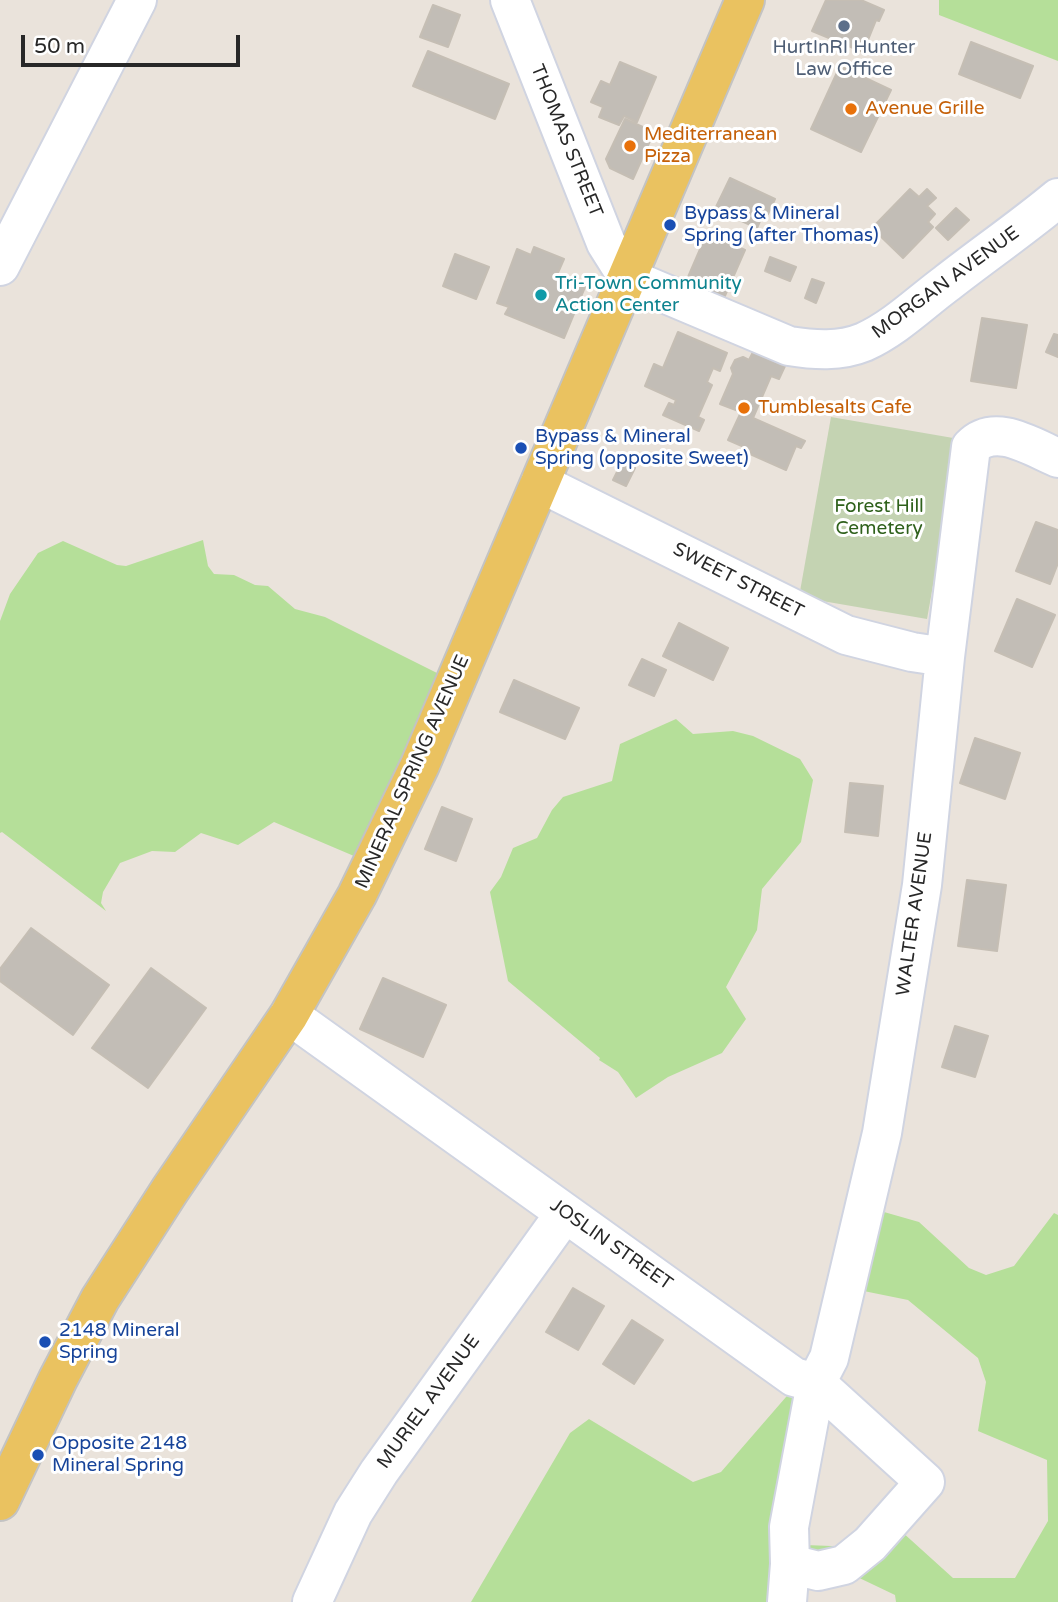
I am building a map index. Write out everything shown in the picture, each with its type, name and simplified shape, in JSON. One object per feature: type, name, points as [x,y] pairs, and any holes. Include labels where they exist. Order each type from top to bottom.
[{"type":"main road","name":"MINERAL SPRING AVENUE","points":[[0,1501],[100,1299],[170,1190],[289,1015],[357,895],[420,765],[745,0]]},
{"type":"street","points":[[0,266],[136,0]]},
{"type":"street","name":"THOMAS STREET","points":[[510,0],[609,248],[628,278]]},
{"type":"street","name":"MORGAN AVENUE","points":[[628,278],[789,346],[811,349],[839,348],[862,342],[886,330],[996,245],[1025,226],[1058,198]]},
{"type":"street","name":"WALTER AVENUE","points":[[787,1602],[789,1527],[816,1383],[829,1358],[882,1133],[922,885],[945,657],[971,447],[979,439],[992,434],[1058,458]]},
{"type":"street","name":"SWEET STREET","points":[[540,483],[846,635],[912,652],[945,657]]},
{"type":"street","name":"JOSLIN STREET","points":[[289,1015],[794,1377],[816,1383],[925,1482],[870,1544],[844,1565],[818,1571],[790,1564]]},
{"type":"street","name":"MURIEL AVENUE","points":[[312,1602],[353,1513],[379,1472],[565,1213]]},
{"type":"green space","points":[[939,0],[1058,0],[1058,61],[939,15]]},
{"type":"green space","name":"Forest Hill Cemetery","points":[[831,417],[959,439],[927,619],[799,597]]},
{"type":"green space","points":[[203,540],[208,566],[214,574],[234,575],[255,585],[268,586],[295,609],[325,617],[439,674],[361,859],[274,822],[238,845],[201,833],[175,852],[152,851],[120,863],[103,892],[101,903],[106,911],[0,833],[0,621],[10,594],[38,553],[63,541],[117,565],[126,566]]},
{"type":"green space","points":[[676,719],[693,734],[733,731],[753,736],[800,759],[813,780],[801,842],[762,889],[757,930],[726,987],[746,1019],[722,1053],[668,1077],[636,1098],[618,1072],[599,1060],[600,1058],[508,981],[490,892],[501,877],[513,848],[537,838],[552,810],[563,797],[612,781],[620,744]]},
{"type":"green space","points":[[856,1204],[919,1222],[969,1268],[986,1275],[1014,1266],[1054,1213],[1058,1215],[1058,1602],[896,1602],[895,1595],[830,1564],[791,1602],[471,1602],[570,1433],[589,1419],[693,1482],[721,1472],[799,1382],[773,1509],[805,1545],[858,1547],[901,1531],[953,1578],[1015,1578],[1048,1521],[1047,1460],[978,1431],[986,1382],[978,1358],[908,1300],[839,1286]]},
{"type":"building","name":"HurtInRI Hunter Law Office","points":[[826,0],[861,0],[884,10],[879,21],[876,20],[863,52],[812,31]]},
{"type":"building","points":[[433,5],[460,15],[448,47],[420,37]]},
{"type":"building","points":[[971,42],[1033,66],[1020,98],[959,74]]},
{"type":"building","points":[[428,51],[509,84],[495,119],[413,86]]},
{"type":"building","points":[[620,62],[656,77],[637,122],[624,116],[619,125],[599,117],[603,107],[591,102],[601,81],[610,85]]},
{"type":"building","name":"Avenue Grille","points":[[840,66],[891,90],[861,152],[811,129]]},
{"type":"building","name":"Mediterranean Pizza","points":[[625,119],[654,132],[633,179],[610,168],[606,159]]},
{"type":"building","points":[[730,178],[775,199],[768,214],[764,212],[757,228],[715,209]]},
{"type":"building","points":[[910,189],[919,197],[927,189],[936,198],[927,206],[935,214],[928,222],[933,227],[903,258],[872,228]]},
{"type":"building","points":[[956,208],[969,220],[948,240],[936,228]]},
{"type":"building","points":[[707,233],[745,250],[724,298],[685,284]]},
{"type":"building","name":"Tri-Town Community Action Center","points":[[534,247],[564,259],[557,275],[585,287],[564,338],[505,314],[509,307],[497,303],[517,249],[531,255]]},
{"type":"building","points":[[455,254],[489,267],[476,299],[443,286]]},
{"type":"building","points":[[770,257],[796,267],[790,281],[765,271]]},
{"type":"building","points":[[812,279],[824,283],[816,303],[805,298]]},
{"type":"building","points":[[982,318],[1027,325],[1016,388],[971,381]]},
{"type":"building","points":[[678,332],[727,353],[720,371],[713,368],[707,382],[712,385],[698,417],[704,420],[699,431],[663,415],[669,403],[674,405],[676,400],[645,386],[654,364],[663,368]]},
{"type":"building","points":[[1054,334],[1058,335],[1058,357],[1046,352]]},
{"type":"building","name":"Tumblesalts Cafe","points":[[753,352],[785,366],[779,379],[771,376],[753,418],[805,441],[801,448],[796,446],[786,470],[750,454],[751,450],[728,440],[741,412],[720,404],[733,374],[731,368],[735,360],[743,357],[749,360]]},
{"type":"building","points":[[622,462],[635,468],[626,486],[613,480]]},
{"type":"building","points":[[1036,522],[1058,530],[1058,563],[1050,584],[1016,571]]},
{"type":"building","points":[[1017,599],[1055,615],[1032,667],[995,651]]},
{"type":"building","points":[[679,623],[728,648],[713,680],[663,656]]},
{"type":"building","points":[[642,659],[666,670],[654,696],[629,685]]},
{"type":"building","points":[[514,680],[579,708],[565,739],[500,712]]},
{"type":"building","points":[[975,738],[1020,753],[1005,799],[960,783]]},
{"type":"building","points":[[850,783],[883,786],[878,836],[845,832]]},
{"type":"building","points":[[442,807],[472,819],[456,861],[425,849]]},
{"type":"building","points":[[967,880],[1006,885],[997,951],[958,946]]},
{"type":"building","points":[[31,928],[109,985],[73,1035],[0,981],[0,969]]},
{"type":"building","points":[[151,968],[206,1008],[148,1088],[92,1048]]},
{"type":"building","points":[[383,978],[446,1005],[423,1057],[360,1029]]},
{"type":"building","points":[[955,1026],[988,1036],[975,1077],[942,1067]]},
{"type":"building","points":[[573,1288],[604,1306],[578,1350],[546,1332]]},
{"type":"building","points":[[632,1320],[663,1340],[634,1384],[603,1364]]},
{"type":"place","name":"HurtInRI Hunter Law Office","points":[[844,26]]},
{"type":"place","name":"Avenue Grille","points":[[851,109]]},
{"type":"place","name":"Mediterranean Pizza","points":[[630,146]]},
{"type":"place","name":"Bypass & Mineral Spring (after Thomas)","points":[[670,225]]},
{"type":"place","name":"Tri-Town Community Action Center","points":[[541,295]]},
{"type":"place","name":"Tumblesalts Cafe","points":[[744,408]]},
{"type":"place","name":"Bypass & Mineral Spring (opposite Sweet)","points":[[521,448]]},
{"type":"place","name":"2148 Mineral Spring","points":[[45,1342]]},
{"type":"place","name":"Opposite 2148 Mineral Spring","points":[[38,1455]]}]
